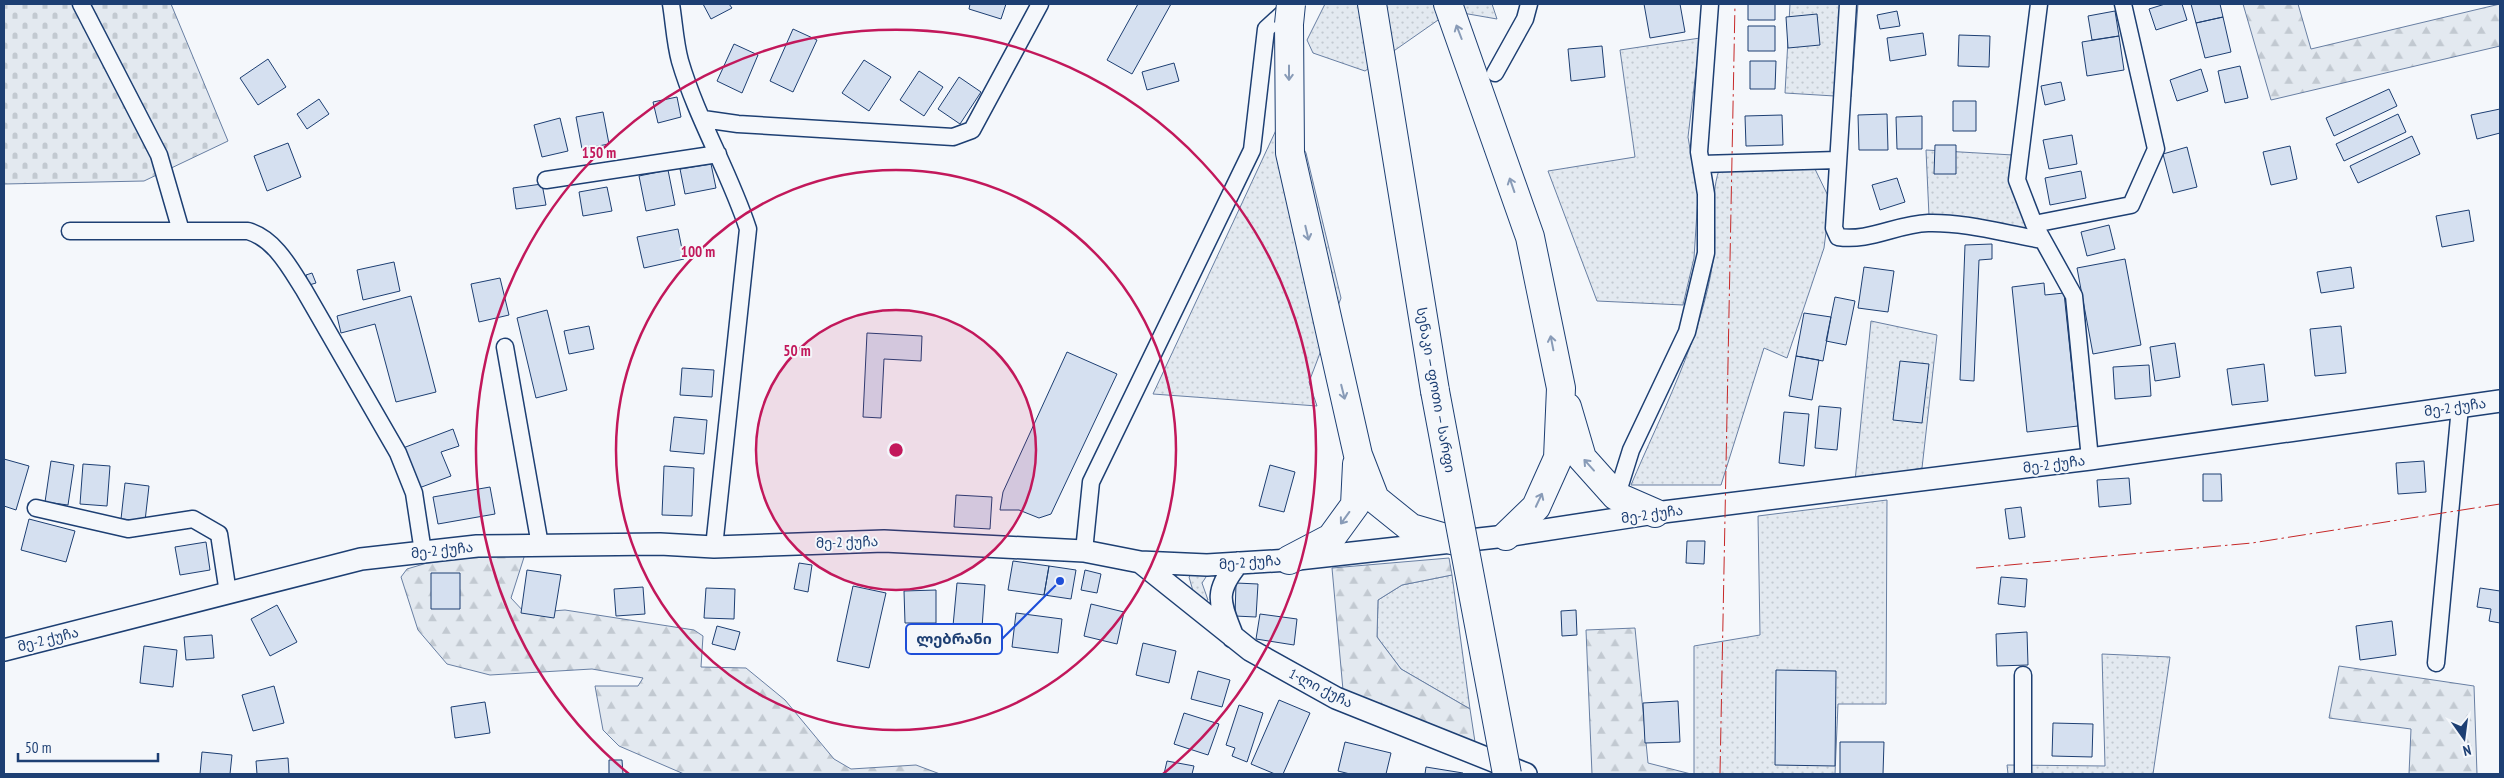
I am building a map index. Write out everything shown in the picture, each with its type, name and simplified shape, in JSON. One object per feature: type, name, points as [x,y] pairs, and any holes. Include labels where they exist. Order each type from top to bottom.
[{"type":"highway","name":"სენაკი — ფოთი — სარფი","points":[[1372,4],[1435,391],[1507,774]]},
{"type":"highway","points":[[1448,4],[1530,237],[1561,388],[1582,458],[1612,508],[1654,513]]},
{"type":"highway","points":[[1291,10],[1290,154],[1358,455],[1375,500],[1411,528],[1459,542]]},
{"type":"highway","points":[[1506,536],[1536,508],[1558,458],[1561,388]]},
{"type":"highway","points":[[1289,560],[1331,538],[1355,505],[1358,455]]},
{"type":"street","points":[[81,4],[159,155],[181,231]]},
{"type":"street","points":[[671,4],[680,60],[718,154],[737,195],[748,228],[714,547]]},
{"type":"street","points":[[704,119],[738,124],[953,137],[972,130],[1040,4]]},
{"type":"street","points":[[1495,73],[1525,18],[1529,4]]},
{"type":"street","points":[[1612,508],[1631,450],[1687,332],[1706,253],[1706,194],[1700,152],[1710,4]]},
{"type":"street","points":[[1848,4],[1834,228],[1838,237],[1852,239],[1928,223],[1965,226],[2042,240]]},
{"type":"street","points":[[2039,4],[2017,180],[2034,224],[2074,296],[2090,459]]},
{"type":"street","points":[[2034,224],[2131,205],[2156,149],[2123,4]]},
{"type":"street","points":[[1084,551],[1091,482],[1252,150],[1266,29],[1291,10]]},
{"type":"street","points":[[546,180],[718,154]]},
{"type":"street","points":[[1702,164],[1837,160]]},
{"type":"street","points":[[70,231],[248,231],[262,235],[289,266],[398,453],[414,493],[423,552]]},
{"type":"street","points":[[505,346],[540,545]]},
{"type":"street","name":"მე-2 ქუჩა","points":[[1654,513],[2090,459],[2500,401]]},
{"type":"street","points":[[2436,663],[2460,407]]},
{"type":"street","points":[[36,508],[128,529],[193,519],[219,534],[228,593]]},
{"type":"street","name":"მე-2 ქუჩა","points":[[4,650],[361,559],[477,546],[660,544],[714,547],[884,541],[1084,551],[1140,562],[1207,565],[1289,560],[1506,536],[1612,508]]},
{"type":"street","name":"1-ლი ქუჩა","points":[[1140,562],[1250,650],[1336,698],[1526,774]]},
{"type":"street","points":[[1234,638],[1226,618],[1220,594],[1224,580],[1238,563]]},
{"type":"street","points":[[2022,675],[2023,774]]},
{"type":"green space","points":[[4,4],[171,4],[228,141],[144,181],[4,184]]},
{"type":"green space","points":[[1325,4],[1492,4],[1497,19],[1451,11],[1365,71],[1313,53],[1307,40]]},
{"type":"green space","points":[[1790,4],[1858,4],[1851,97],[1785,93]]},
{"type":"green space","points":[[2243,4],[2298,4],[2311,49],[2500,4],[2500,46],[2271,100]]},
{"type":"green space","points":[[1700,38],[1688,137],[1698,196],[1694,258],[1683,305],[1597,301],[1548,171],[1635,157],[1620,50]]},
{"type":"green space","points":[[1284,113],[1306,153],[1341,298],[1309,382],[1317,406],[1153,394]]},
{"type":"green space","points":[[1926,150],[2013,155],[2011,187],[2030,230],[1929,216]]},
{"type":"green space","points":[[1814,167],[1830,200],[1824,248],[1787,358],[1764,348],[1721,485],[1631,485],[1679,375],[1708,290],[1713,261],[1715,238],[1714,204],[1719,170]]},
{"type":"green space","points":[[1871,321],[1937,335],[1922,468],[1855,481]]},
{"type":"green space","points":[[1887,500],[1886,704],[1838,704],[1835,774],[1694,774],[1694,646],[1760,635],[1758,516]]},
{"type":"green space","points":[[526,551],[511,598],[525,613],[565,610],[694,630],[703,636],[701,667],[746,668],[785,700],[834,759],[851,769],[916,765],[940,774],[684,774],[619,746],[603,730],[595,686],[638,686],[643,678],[592,669],[490,675],[447,664],[418,630],[401,577],[407,569],[427,563]]},
{"type":"green space","points":[[1449,558],[1452,575],[1402,585],[1378,600],[1377,637],[1401,669],[1470,709],[1475,742],[1431,727],[1343,690],[1332,568]]},
{"type":"green space","points":[[1195,571],[1208,574],[1202,583],[1208,600],[1204,601],[1193,591],[1189,577]]},
{"type":"green space","points":[[1452,575],[1470,709],[1401,669],[1377,637],[1378,600],[1402,585]]},
{"type":"green space","points":[[1635,628],[1648,763],[1691,774],[1592,774],[1586,630]]},
{"type":"green space","points":[[2102,654],[2170,657],[2153,774],[2008,774],[2007,765],[2105,766]]},
{"type":"green space","points":[[2339,666],[2474,686],[2477,774],[2409,774],[2411,729],[2329,718]]},
{"type":"building","points":[[703,4],[729,4],[732,8],[711,19]]},
{"type":"building","points":[[970,4],[1006,4],[1001,19],[969,9]]},
{"type":"building","points":[[1138,4],[1171,4],[1132,74],[1107,60]]},
{"type":"building","points":[[1644,4],[1680,4],[1685,32],[1650,38]]},
{"type":"building","points":[[1748,4],[1775,4],[1775,20],[1748,20]]},
{"type":"building","points":[[2165,4],[2182,4],[2187,20],[2156,30],[2149,9]]},
{"type":"building","points":[[2191,4],[2220,4],[2223,17],[2196,23]]},
{"type":"building","points":[[1897,11],[1900,26],[1880,29],[1877,15]]},
{"type":"building","points":[[2115,11],[2119,36],[2092,40],[2088,16]]},
{"type":"building","points":[[1817,14],[1820,45],[1788,48],[1786,17]]},
{"type":"building","points":[[2223,17],[2231,52],[2205,58],[2196,23]]},
{"type":"building","points":[[1748,26],[1775,26],[1775,51],[1748,51]]},
{"type":"building","points":[[793,29],[817,40],[793,92],[770,81]]},
{"type":"building","points":[[1923,33],[1926,55],[1890,61],[1887,38]]},
{"type":"building","points":[[1959,35],[1990,36],[1989,67],[1958,66]]},
{"type":"building","points":[[2119,36],[2124,70],[2087,76],[2082,42]]},
{"type":"building","points":[[734,44],[758,55],[742,93],[717,81]]},
{"type":"building","points":[[1602,46],[1605,77],[1571,81],[1568,49]]},
{"type":"building","points":[[268,59],[286,87],[258,105],[240,78]]},
{"type":"building","points":[[864,60],[891,77],[869,111],[842,93]]},
{"type":"building","points":[[1750,61],[1776,61],[1775,89],[1750,89]]},
{"type":"building","points":[[1174,63],[1179,81],[1147,90],[1142,72]]},
{"type":"building","points":[[2240,66],[2248,98],[2225,103],[2218,71]]},
{"type":"building","points":[[2201,69],[2208,91],[2177,101],[2170,80]]},
{"type":"building","points":[[919,71],[943,87],[924,116],[900,100]]},
{"type":"building","points":[[959,77],[981,92],[960,124],[938,109]]},
{"type":"building","points":[[2061,82],[2065,100],[2045,105],[2041,86]]},
{"type":"building","points":[[2389,89],[2397,106],[2334,136],[2326,118]]},
{"type":"building","points":[[677,97],[681,117],[658,123],[653,102]]},
{"type":"building","points":[[319,99],[329,114],[307,129],[297,114]]},
{"type":"building","points":[[1953,101],[1976,101],[1976,131],[1953,131]]},
{"type":"building","points":[[2500,109],[2500,133],[2477,139],[2471,115]]},
{"type":"building","points":[[603,112],[609,144],[582,149],[576,117]]},
{"type":"building","points":[[1887,114],[1888,150],[1859,150],[1858,115]]},
{"type":"building","points":[[2398,114],[2406,132],[2344,161],[2336,144]]},
{"type":"building","points":[[1782,115],[1783,145],[1746,146],[1745,116]]},
{"type":"building","points":[[1922,116],[1922,149],[1897,149],[1896,117]]},
{"type":"building","points":[[560,118],[568,151],[542,157],[534,125]]},
{"type":"building","points":[[2072,135],[2077,164],[2049,169],[2043,140]]},
{"type":"building","points":[[2412,136],[2420,154],[2358,183],[2350,166]]},
{"type":"building","points":[[288,143],[301,177],[267,191],[254,156]]},
{"type":"building","points":[[1935,145],[1956,145],[1956,174],[1934,174]]},
{"type":"building","points":[[2290,146],[2297,179],[2271,185],[2263,152]]},
{"type":"building","points":[[2187,147],[2197,187],[2173,193],[2163,154]]},
{"type":"building","points":[[711,164],[716,188],[685,194],[680,169]]},
{"type":"building","points":[[668,170],[675,205],[646,211],[639,176]]},
{"type":"building","points":[[2081,171],[2086,198],[2050,205],[2045,178]]},
{"type":"building","points":[[1897,178],[1905,202],[1880,210],[1872,185]]},
{"type":"building","points":[[542,184],[546,205],[516,209],[513,188]]},
{"type":"building","points":[[607,187],[612,211],[583,216],[579,192]]},
{"type":"building","points":[[2469,210],[2474,241],[2442,247],[2436,216]]},
{"type":"building","points":[[2109,225],[2115,249],[2087,256],[2081,232]]},
{"type":"building","points":[[678,229],[684,259],[644,268],[637,237]]},
{"type":"building","points":[[1992,244],[1992,259],[1979,260],[1974,381],[1960,380],[1965,245]]},
{"type":"building","points":[[2125,259],[2141,345],[2093,354],[2077,268]]},
{"type":"building","points":[[394,262],[400,291],[363,300],[357,270]]},
{"type":"building","points":[[1864,267],[1894,271],[1888,312],[1858,308]]},
{"type":"building","points":[[2351,267],[2354,288],[2321,293],[2317,272]]},
{"type":"building","points":[[312,273],[316,283],[309,285],[306,275]]},
{"type":"building","points":[[500,278],[509,315],[479,322],[471,284]]},
{"type":"building","points":[[2044,283],[2045,295],[2064,293],[2078,426],[2027,432],[2012,287]]},
{"type":"building","points":[[411,296],[436,392],[396,402],[375,324],[341,333],[337,316]]},
{"type":"building","points":[[1835,297],[1855,301],[1846,345],[1826,341]]},
{"type":"building","points":[[547,310],[567,390],[536,398],[517,318]]},
{"type":"building","points":[[1804,313],[1831,317],[1823,361],[1796,356]]},
{"type":"building","points":[[589,326],[594,349],[569,354],[564,331]]},
{"type":"building","points":[[2341,326],[2346,373],[2315,376],[2310,329]]},
{"type":"building","points":[[867,333],[922,336],[921,361],[884,359],[881,418],[863,417]]},
{"type":"building","points":[[2175,343],[2180,377],[2155,381],[2150,347]]},
{"type":"building","points":[[1067,352],[1117,374],[1051,514],[1039,518],[1019,510],[1000,510],[1003,492]]},
{"type":"building","points":[[1796,356],[1819,360],[1812,400],[1789,396]]},
{"type":"building","points":[[1900,361],[1929,364],[1922,423],[1893,420]]},
{"type":"building","points":[[2264,364],[2268,401],[2232,405],[2227,369]]},
{"type":"building","points":[[2149,365],[2151,396],[2115,399],[2113,367]]},
{"type":"building","points":[[682,368],[714,370],[712,397],[680,395]]},
{"type":"building","points":[[1819,406],[1841,408],[1837,450],[1815,448]]},
{"type":"building","points":[[1784,412],[1809,414],[1804,466],[1779,463]]},
{"type":"building","points":[[674,417],[707,420],[704,454],[670,451]]},
{"type":"building","points":[[453,429],[459,446],[441,452],[451,476],[419,488],[403,448]]},
{"type":"building","points":[[4,459],[29,466],[16,510],[4,506]]},
{"type":"building","points":[[51,461],[74,465],[68,505],[45,502]]},
{"type":"building","points":[[2424,461],[2426,492],[2398,494],[2396,463]]},
{"type":"building","points":[[83,464],[110,466],[107,506],[80,504]]},
{"type":"building","points":[[1270,465],[1295,472],[1284,512],[1259,506]]},
{"type":"building","points":[[664,466],[694,468],[692,516],[662,515]]},
{"type":"building","points":[[2203,474],[2221,474],[2222,501],[2203,501]]},
{"type":"building","points":[[2129,478],[2131,504],[2099,507],[2097,480]]},
{"type":"building","points":[[125,483],[149,486],[145,521],[121,519]]},
{"type":"building","points":[[490,487],[495,514],[438,524],[433,497]]},
{"type":"building","points":[[956,495],[992,497],[990,529],[954,527]]},
{"type":"building","points":[[2021,507],[2025,537],[2009,539],[2005,509]]},
{"type":"building","points":[[29,519],[75,531],[66,562],[21,550]]},
{"type":"building","points":[[1687,541],[1705,541],[1704,564],[1686,563]]},
{"type":"building","points":[[206,542],[210,570],[180,575],[175,547]]},
{"type":"building","points":[[1013,561],[1049,566],[1044,595],[1008,590]]},
{"type":"building","points":[[799,563],[812,565],[808,592],[794,589]]},
{"type":"building","points":[[1049,566],[1076,570],[1071,599],[1044,595]]},
{"type":"building","points":[[527,570],[561,575],[554,618],[521,613]]},
{"type":"building","points":[[1085,570],[1101,574],[1097,593],[1081,590]]},
{"type":"building","points":[[431,573],[460,573],[460,609],[431,609]]},
{"type":"building","points":[[2001,577],[2027,579],[2025,607],[1998,604]]},
{"type":"building","points":[[957,583],[985,585],[982,628],[953,626]]},
{"type":"building","points":[[1236,583],[1258,584],[1256,617],[1235,616]]},
{"type":"building","points":[[853,586],[886,593],[869,668],[837,661]]},
{"type":"building","points":[[643,587],[645,614],[616,616],[614,589]]},
{"type":"building","points":[[706,588],[735,589],[734,619],[704,618]]},
{"type":"building","points":[[2480,588],[2500,591],[2500,623],[2489,621],[2491,609],[2477,607]]},
{"type":"building","points":[[936,590],[936,623],[905,623],[904,591]]},
{"type":"building","points":[[1091,604],[1124,612],[1117,644],[1084,636]]},
{"type":"building","points":[[277,605],[297,642],[270,656],[251,619]]},
{"type":"building","points":[[1576,610],[1577,635],[1562,636],[1561,611]]},
{"type":"building","points":[[1016,613],[1062,619],[1058,653],[1012,647]]},
{"type":"building","points":[[1260,614],[1297,619],[1294,645],[1256,639]]},
{"type":"building","points":[[2392,621],[2396,655],[2360,660],[2356,626]]},
{"type":"building","points":[[717,626],[740,632],[735,650],[712,644]]},
{"type":"building","points":[[2027,632],[2028,665],[1997,666],[1996,634]]},
{"type":"building","points":[[212,635],[214,658],[186,660],[184,637]]},
{"type":"building","points":[[1143,643],[1176,651],[1169,683],[1136,675]]},
{"type":"building","points":[[144,646],[177,650],[173,687],[140,683]]},
{"type":"building","points":[[1776,670],[1836,671],[1835,766],[1775,765]]},
{"type":"building","points":[[1198,671],[1230,680],[1222,707],[1191,699]]},
{"type":"building","points":[[274,686],[284,723],[253,731],[242,695]]},
{"type":"building","points":[[1279,700],[1310,713],[1283,774],[1275,774],[1251,764]]},
{"type":"building","points":[[1678,701],[1680,742],[1645,743],[1643,703]]},
{"type":"building","points":[[485,702],[490,733],[455,738],[451,707]]},
{"type":"building","points":[[1239,705],[1263,713],[1247,762],[1232,756],[1235,748],[1226,745]]},
{"type":"building","points":[[1184,713],[1219,724],[1208,755],[1174,744]]},
{"type":"building","points":[[2053,723],[2093,724],[2092,757],[2052,756]]},
{"type":"building","points":[[1345,742],[1391,753],[1386,774],[1350,774],[1338,771]]},
{"type":"building","points":[[1840,742],[1884,742],[1883,774],[1840,774]]},
{"type":"building","points":[[202,752],[232,755],[230,774],[200,774]]},
{"type":"building","points":[[288,758],[289,774],[257,774],[256,761]]},
{"type":"building","points":[[609,760],[622,760],[623,774],[609,774]]},
{"type":"building","points":[[1167,761],[1194,766],[1192,774],[1164,774]]},
{"type":"building","points":[[1426,767],[1463,773],[1463,774],[1425,774]]},
{"type":"power","points":[[1720,774],[1735,4]]},
{"type":"power","points":[[1976,568],[2252,543],[2500,504]]},
{"type":"place","name":"ლებრანი","points":[[1060,581]]}]
